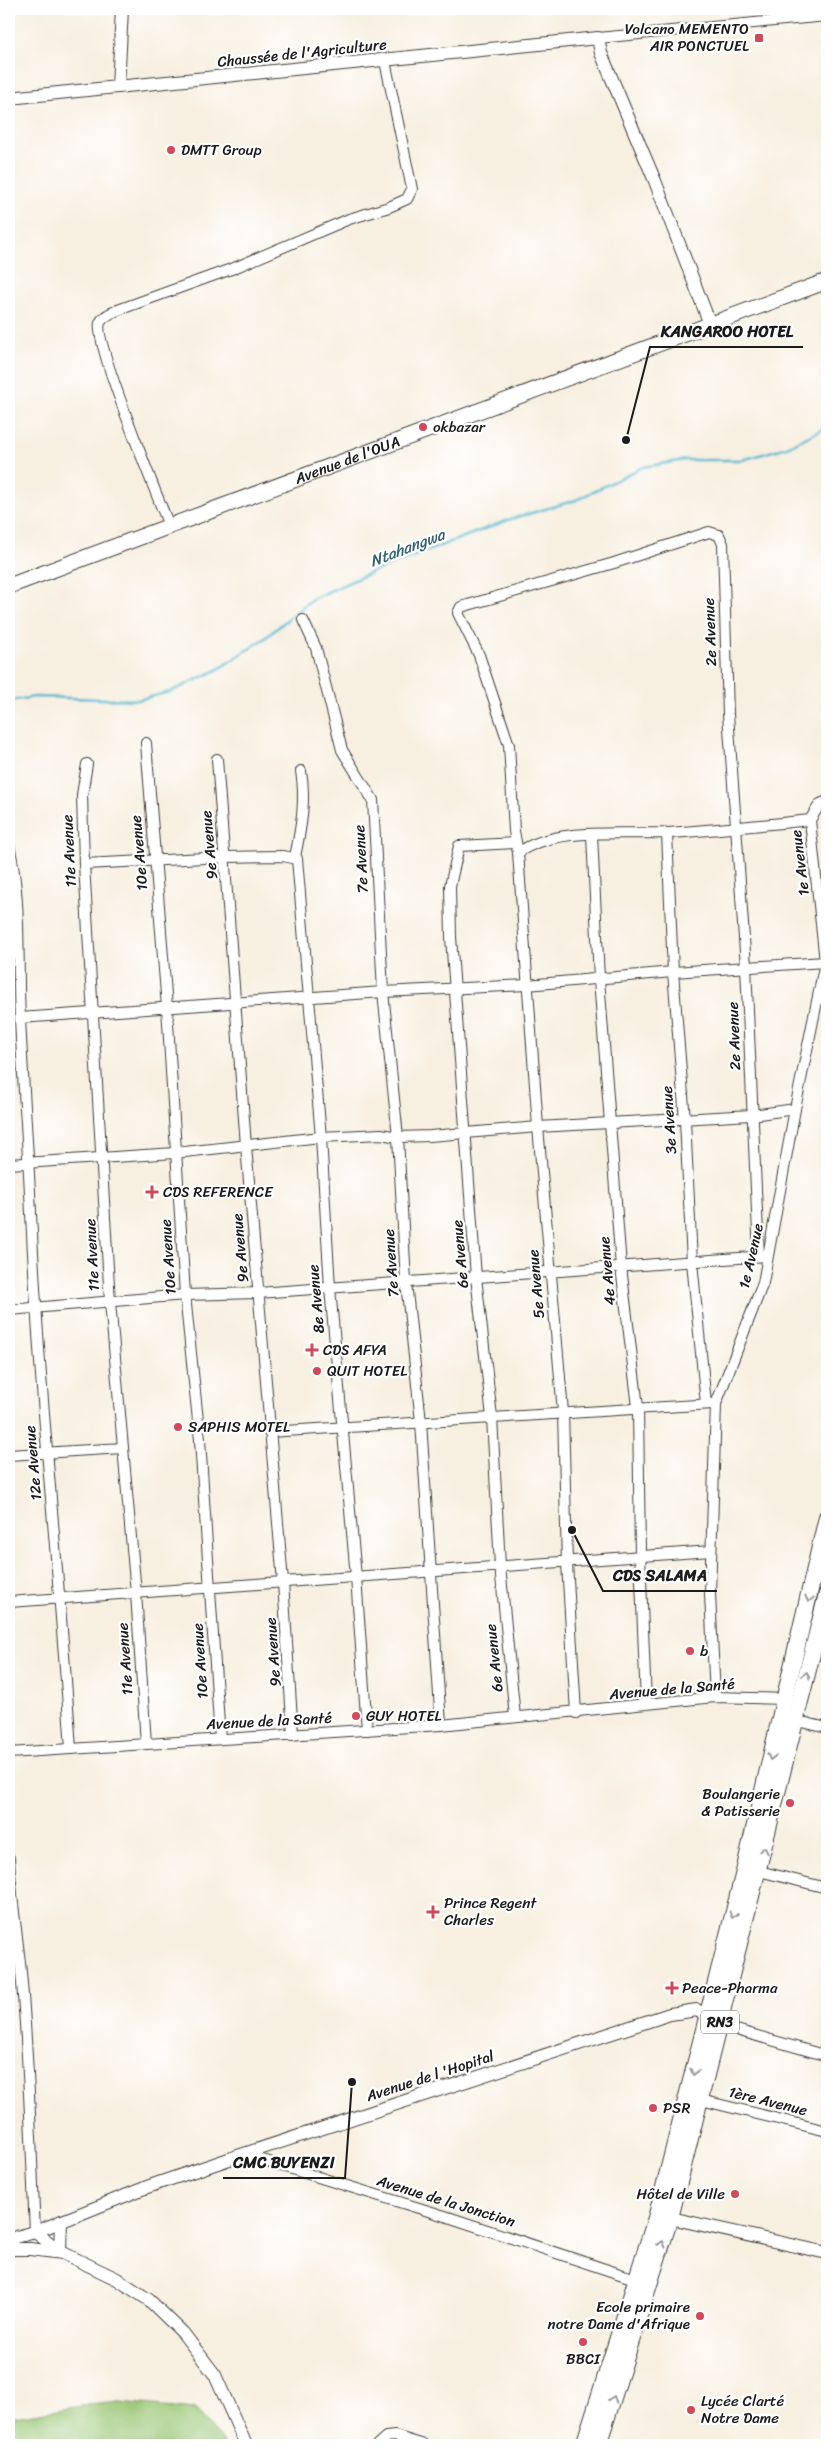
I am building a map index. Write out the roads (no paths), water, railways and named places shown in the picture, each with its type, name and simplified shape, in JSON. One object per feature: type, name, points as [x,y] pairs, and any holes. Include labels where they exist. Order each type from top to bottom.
[{"type":"highway","name":"RN3","points":[[598,2445],[663,2216],[714,2021],[792,1699],[823,1555],[827,1517]]},
{"type":"highway","name":"RN3","points":[[584,2445],[638,2280],[663,2216],[701,2100],[714,2021],[759,1871],[794,1720],[792,1699],[821,1644],[827,1594]]},
{"type":"main road","name":"Avenue de l'OUA","points":[[9,586],[827,281]]},
{"type":"street","points":[[118,87],[122,9]]},
{"type":"street","name":"Chaussée de l'Agriculture","points":[[9,98],[827,16]]},
{"type":"street","points":[[598,38],[603,58],[658,189],[710,324]]},
{"type":"street","points":[[169,526],[110,372],[99,336],[100,323],[106,315],[118,310],[242,264],[349,219],[389,208],[407,200],[412,189],[385,61]]},
{"type":"street","name":"2e Avenue","points":[[517,848],[509,745],[480,655],[458,617],[461,607],[614,563],[709,532],[719,535],[723,544],[728,714],[746,966],[752,1115],[764,1256]]},
{"type":"street","name":"7e Avenue","points":[[303,620],[316,648],[342,750],[373,800],[383,992],[398,1137],[406,1282],[421,1422],[441,1725]]},
{"type":"street","name":"10e Avenue","points":[[146,743],[167,1007],[185,1295],[200,1440],[220,1739]]},
{"type":"street","name":"9e Avenue","points":[[217,759],[246,1146],[283,1582],[293,1735]]},
{"type":"street","name":"11e Avenue","points":[[87,764],[82,794],[84,864],[110,1302],[136,1593],[146,1744]]},
{"type":"street","name":"8e Avenue","points":[[301,771],[304,790],[303,813],[296,861],[310,996],[330,1288],[356,1577],[367,1730]]},
{"type":"street","points":[[517,848],[553,838],[667,833],[810,820],[820,804],[827,801]]},
{"type":"street","name":"1e Avenue","points":[[715,1698],[710,1594],[711,1404],[763,1283],[764,1256],[825,962],[810,820]]},
{"type":"street","name":"3e Avenue","points":[[667,833],[673,972],[685,1120],[692,1262],[711,1404]]},
{"type":"street","name":"4e Avenue","points":[[592,835],[599,979],[621,1267],[638,1407],[640,1556],[646,1703]]},
{"type":"street","name":"12e Avenue","points":[[9,845],[14,869],[16,898],[20,1018],[29,1162],[35,1308],[61,1599],[71,1749]]},
{"type":"street","name":"6e Avenue","points":[[515,1717],[500,1566],[492,1417],[476,1277],[454,988],[450,886],[457,849],[461,845],[517,848]]},
{"type":"street","name":"5e Avenue","points":[[517,848],[538,1127],[563,1412],[567,1563],[576,1713]]},
{"type":"street","points":[[84,864],[225,857],[296,861]]},
{"type":"street","points":[[20,1018],[310,996],[527,986],[746,966],[825,962]]},
{"type":"street","points":[[9,1164],[175,1153],[321,1137],[380,1134],[398,1137],[465,1134],[538,1127],[752,1115],[795,1109]]},
{"type":"street","points":[[9,1310],[185,1295],[258,1293],[764,1256]]},
{"type":"street","points":[[269,1432],[638,1407],[711,1404]]},
{"type":"street","points":[[9,1455],[123,1448]]},
{"type":"street","points":[[9,1602],[500,1566],[567,1563],[711,1551]]},
{"type":"street","name":"Avenue de la Santé","points":[[9,1753],[441,1725],[576,1713],[646,1703],[715,1698],[792,1699]]},
{"type":"street","points":[[794,1720],[827,1728]]},
{"type":"street","points":[[9,1858],[12,1909],[21,1970],[32,2126],[35,2232],[62,2252],[117,2279],[149,2300],[184,2333],[215,2375],[246,2445]]},
{"type":"street","points":[[759,1871],[827,1888]]},
{"type":"street","name":"Avenue de l 'Hopital","points":[[9,2239],[35,2232],[147,2187],[243,2154],[670,2014],[698,2010],[714,2021]]},
{"type":"street","points":[[714,2021],[827,2056]]},
{"type":"street","name":"1ère Avenue","points":[[701,2100],[827,2131]]},
{"type":"street","name":"Avenue de la Jonction","points":[[243,2154],[476,2226],[638,2280]]},
{"type":"street","points":[[663,2216],[827,2253]]},
{"type":"street","points":[[61,2221],[62,2252]]},
{"type":"street","points":[[9,2249],[62,2252]]},
{"type":"street","points":[[377,2445],[386,2437],[396,2436],[424,2445]]},
{"type":"waterway","name":"Ntahangwa","points":[[9,701],[35,697],[138,700],[170,692],[217,670],[264,639],[312,599],[372,572],[511,519],[576,500],[643,467],[685,460],[742,460],[787,447],[827,427]]},
{"type":"place","name":"Volcano MEMENTO AIR PONCTUEL","points":[[759,38]]},
{"type":"place","name":"DMTT Group","points":[[171,150]]},
{"type":"place","name":"okbazar","points":[[423,427]]},
{"type":"place","name":"KANGAROO HOTEL","points":[[626,440]]},
{"type":"place","name":"CDS REFERENCE","points":[[152,1192]]},
{"type":"place","name":"CDS AFYA","points":[[312,1350]]},
{"type":"place","name":"QUIT HOTEL","points":[[317,1371]]},
{"type":"place","name":"SAPHIS MOTEL","points":[[178,1427]]},
{"type":"place","name":"CDS SALAMA","points":[[572,1530]]},
{"type":"place","name":"b","points":[[690,1651]]},
{"type":"place","name":"GUY HOTEL","points":[[356,1716]]},
{"type":"place","name":"Boulangerie & Patisserie","points":[[790,1803]]},
{"type":"place","name":"Prince Regent Charles","points":[[433,1912]]},
{"type":"place","name":"Peace-Pharma","points":[[672,1988]]},
{"type":"place","name":"CMC BUYENZI","points":[[352,2082]]},
{"type":"place","name":"PSR","points":[[653,2108]]},
{"type":"place","name":"Hôtel de Ville","points":[[735,2194]]},
{"type":"place","name":"Ecole primaire notre Dame d'Afrique","points":[[700,2316]]},
{"type":"place","name":"BBCI","points":[[583,2342]]},
{"type":"place","name":"Lycée Clarté Notre Dame","points":[[691,2410]]}]
